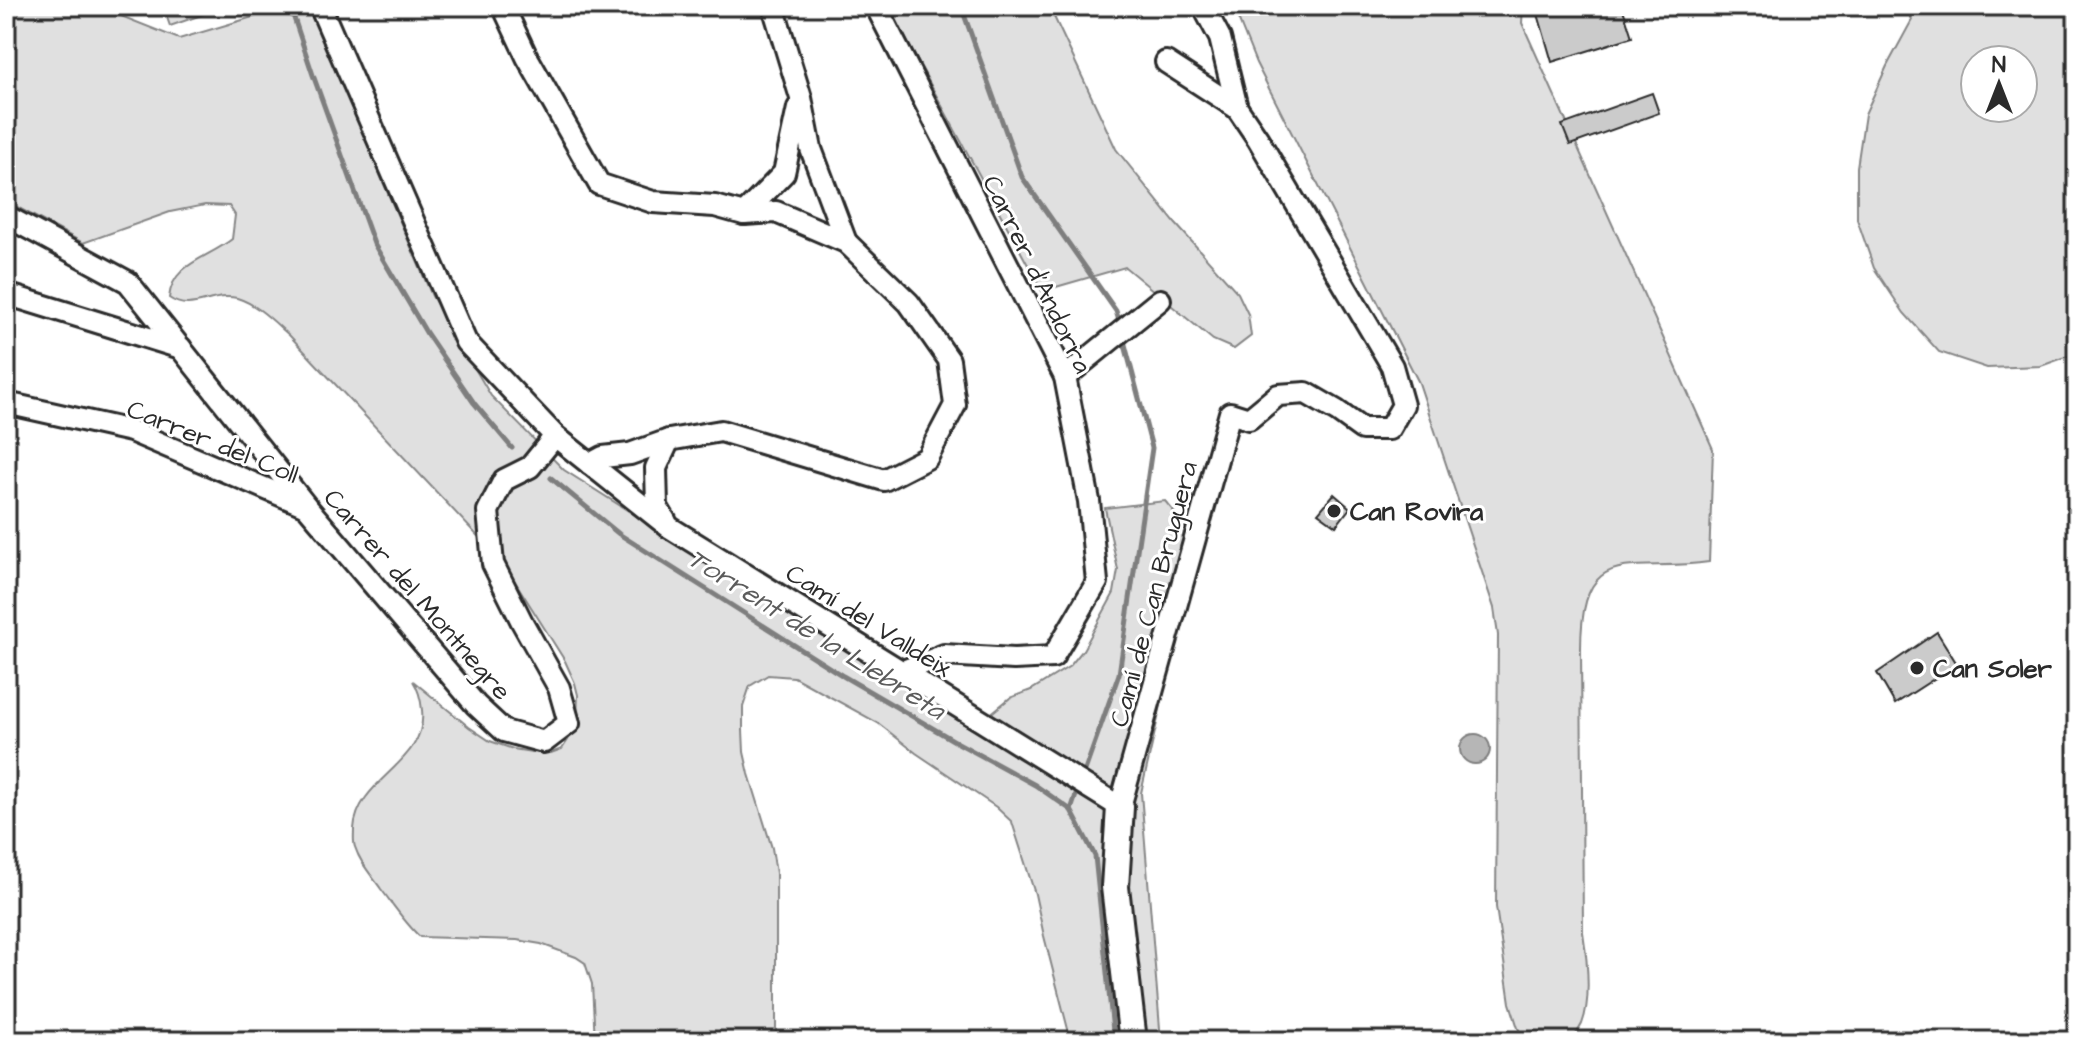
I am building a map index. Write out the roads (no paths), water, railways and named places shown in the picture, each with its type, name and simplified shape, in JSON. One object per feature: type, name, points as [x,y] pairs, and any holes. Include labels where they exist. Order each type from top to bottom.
[{"type":"street","points":[[320,6],[466,342],[555,436],[669,527]]},
{"type":"street","points":[[503,6],[527,57],[599,184],[653,202],[715,206],[744,214],[776,212],[846,242],[909,303],[949,360],[955,405],[927,458],[884,480],[721,431],[669,440],[639,451],[603,457],[590,464]]},
{"type":"street","points":[[773,6],[801,98],[811,149],[846,242]]},
{"type":"street","name":"Carrer d'Andorra","points":[[876,6],[1065,377],[1089,501],[1097,582],[1053,657],[1014,659],[944,655],[903,671]]},
{"type":"street","points":[[1203,6],[1220,38],[1237,108]]},
{"type":"street","points":[[1166,62],[1237,108]]},
{"type":"street","points":[[744,214],[784,173],[801,98]]},
{"type":"street","name":"Camí de Can Bruguera","points":[[1120,807],[1230,413],[1249,419],[1278,395],[1306,393],[1362,429],[1389,429],[1403,405],[1392,366],[1237,108]]},
{"type":"street","name":"Carrer del Montnegre","points":[[6,216],[128,282],[307,507],[476,705],[504,731],[544,742],[569,723],[559,688],[493,564],[488,511],[504,480],[530,467],[555,436]]},
{"type":"street","points":[[6,294],[181,348]]},
{"type":"street","points":[[1065,377],[1160,300]]},
{"type":"street","name":"Carrer del Coll","points":[[6,403],[131,431],[307,507]]},
{"type":"street","points":[[669,440],[656,468],[657,507],[669,527]]},
{"type":"street","name":"Camí del Valldeix","points":[[669,527],[1120,807]]},
{"type":"street","points":[[1120,807],[1115,887],[1133,1041]]},
{"type":"waterway","name":"Torrent de la Llebreta","points":[[290,6],[374,244],[427,334],[474,403],[512,448]]},
{"type":"waterway","points":[[961,6],[1022,177],[1116,311],[1120,324]]},
{"type":"waterway","points":[[1082,779],[1119,674],[1152,448],[1123,337]]},
{"type":"waterway","name":"Torrent de la Llebreta","points":[[551,478],[619,534],[843,676],[1035,785],[1071,810]]},
{"type":"waterway","points":[[1078,789],[1071,810],[1095,856],[1114,1041]]},
{"type":"place","name":"Can Rovira","points":[[1334,511]]},
{"type":"place","name":"Can Soler","points":[[1917,668]]}]
